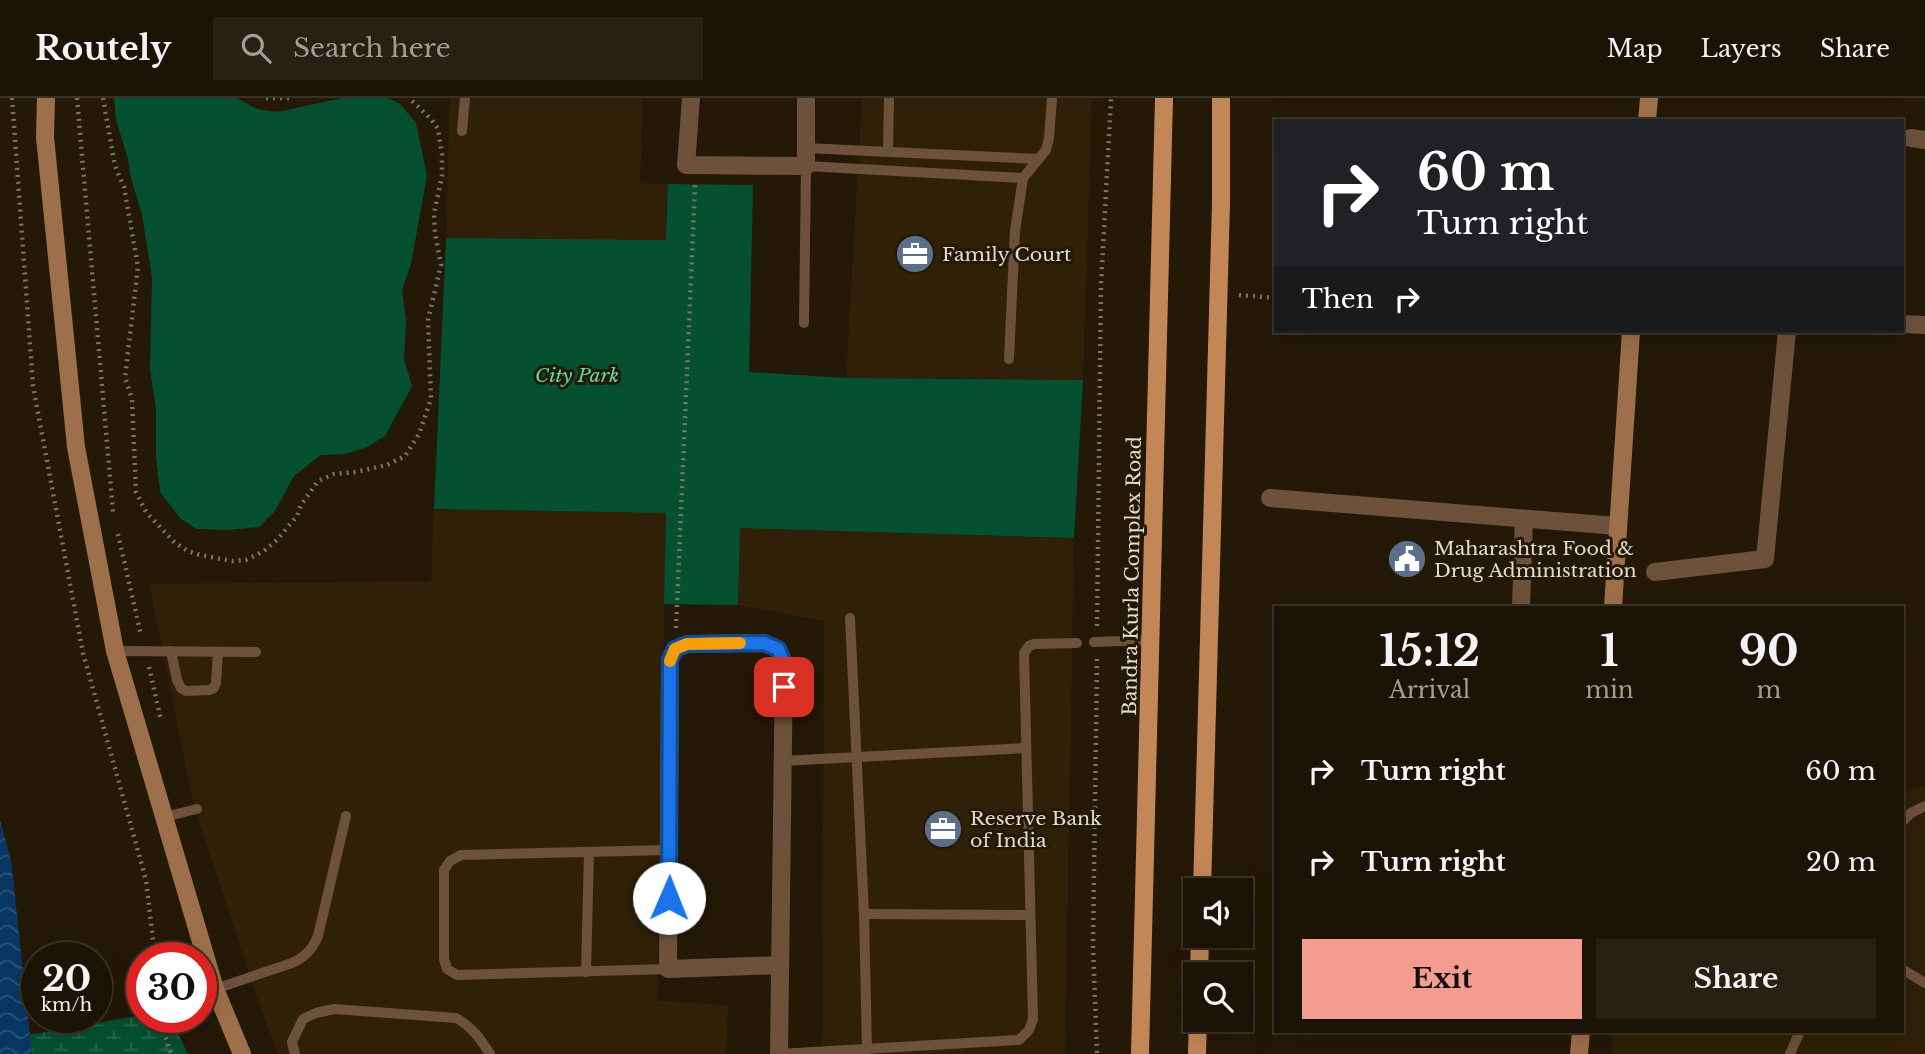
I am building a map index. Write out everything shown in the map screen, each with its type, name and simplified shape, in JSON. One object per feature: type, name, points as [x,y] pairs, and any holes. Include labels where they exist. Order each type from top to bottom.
[{"type":"main road","name":"Bandra Kurla Complex Road","points":[[1140,1054],[1164,98]]},
{"type":"main road","points":[[1202,878],[1221,203],[1221,98]]},
{"type":"main road","points":[[1197,1054],[1198,1032]]},
{"type":"street","points":[[46,98],[45,137],[76,447],[115,651],[201,942]]},
{"type":"street","points":[[691,98],[686,165],[806,166],[806,98]]},
{"type":"street","points":[[1647,119],[1648,98]]},
{"type":"street","points":[[1904,324],[1925,325]]},
{"type":"street","points":[[1612,606],[1631,333]]},
{"type":"street","points":[[1654,572],[1765,559],[1787,333]]},
{"type":"street","points":[[1270,498],[1617,526]]},
{"type":"street","points":[[1521,606],[1524,519]]},
{"type":"street","points":[[779,1054],[784,663],[778,649],[764,643],[687,644],[675,649],[670,660],[668,969],[780,965]]},
{"type":"street","points":[[217,994],[242,1054]]},
{"type":"street","points":[[1579,1054],[1581,1033]]},
{"type":"lane","points":[[462,131],[465,98]]},
{"type":"lane","points":[[888,98],[888,151]]},
{"type":"lane","points":[[1009,359],[1015,231],[1023,178],[1046,150],[1052,98]]},
{"type":"lane","points":[[806,148],[1039,159]]},
{"type":"lane","points":[[804,323],[806,166],[1023,178]]},
{"type":"lane","points":[[850,618],[864,914],[867,1049]]},
{"type":"lane","points":[[1096,642],[1151,640]]},
{"type":"lane","points":[[779,1054],[1019,1040],[1029,1030],[1033,1019],[1024,653],[1034,644],[1077,643]]},
{"type":"lane","points":[[115,651],[256,652]]},
{"type":"lane","points":[[172,651],[177,680],[186,691],[209,691],[214,688],[218,652]]},
{"type":"lane","points":[[783,761],[1026,748]]},
{"type":"lane","points":[[1904,820],[1925,806]]},
{"type":"lane","points":[[164,817],[197,808]]},
{"type":"lane","points":[[217,988],[302,959],[313,948],[346,816]]},
{"type":"lane","points":[[668,969],[457,975],[447,969],[444,959],[444,870],[450,861],[461,855],[669,850]]},
{"type":"lane","points":[[586,971],[589,852]]},
{"type":"lane","points":[[864,914],[1030,915]]},
{"type":"lane","points":[[1904,970],[1925,984]]},
{"type":"lane","points":[[295,1054],[292,1042],[303,1019],[334,1009],[456,1018],[478,1035],[490,1054]]},
{"type":"lane","points":[[1790,1054],[1799,1033]]},
{"type":"path","points":[[77,98],[113,516]]},
{"type":"path","points":[[103,98],[115,166],[124,187],[138,267],[125,377],[132,399],[136,492],[146,512],[174,543],[200,555],[232,561],[246,560],[264,551],[277,540],[297,516],[301,505],[318,481],[334,474],[387,465],[405,456],[419,434],[431,399],[428,320],[441,265],[434,214],[442,176],[442,154],[438,130],[410,98]]},
{"type":"path","points":[[266,98],[291,98]]},
{"type":"path","points":[[1097,1054],[1093,946],[1101,286],[1111,98]]},
{"type":"path","points":[[675,649],[696,164]]},
{"type":"path","points":[[1239,295],[1274,298]]},
{"type":"path","points":[[117,530],[164,732]]},
{"type":"path","points":[[164,1033],[171,1054]]},
{"type":"shaded area","points":[[450,98],[643,98],[640,183],[668,184],[667,240],[446,238]]},
{"type":"shaded area","points":[[862,98],[1092,98],[1083,380],[846,378]]},
{"type":"shaded area","points":[[434,509],[666,513],[657,1001],[728,1005],[726,1054],[278,1054],[193,802],[149,584],[431,581]]},
{"type":"shaded area","points":[[739,528],[1074,538],[1065,1054],[822,1054],[824,621],[738,605]]},
{"type":"shaded area","points":[[1925,786],[1925,1054],[1612,1054],[1613,1033],[1904,1033],[1904,790]]},
{"type":"green space","points":[[114,98],[236,98],[257,109],[277,112],[343,98],[387,98],[400,104],[416,123],[427,176],[411,264],[402,290],[406,320],[404,359],[412,386],[385,436],[367,447],[345,454],[321,455],[294,476],[275,511],[259,527],[197,529],[181,519],[160,492],[156,456],[156,408],[150,370],[152,277],[142,215],[116,120]]},
{"type":"green space","name":"City Park","points":[[668,184],[753,185],[749,372],[846,378],[1083,380],[1074,538],[740,528],[738,605],[664,604],[666,513],[434,509],[446,238],[666,240]]},
{"type":"green space","points":[[126,1018],[126,1033],[178,1033],[188,1054],[32,1054],[29,1035],[112,1033],[112,1020]]},
{"type":"water","points":[[0,820],[11,860],[21,952],[21,1033],[30,1033],[32,1054],[0,1054]]},
{"type":"slow traffic","points":[[670,661],[675,649],[687,644],[740,643]]},
{"type":"place","name":"Family Court","points":[[915,254]]},
{"type":"place","name":"Maharashtra Food & Drug Administration","points":[[1407,559]]},
{"type":"place","name":"Reserve Bank of India","points":[[943,829]]},
{"type":"route","points":[[669,898],[670,660],[675,649],[687,644],[764,643],[778,649],[784,663],[784,687]]}]
